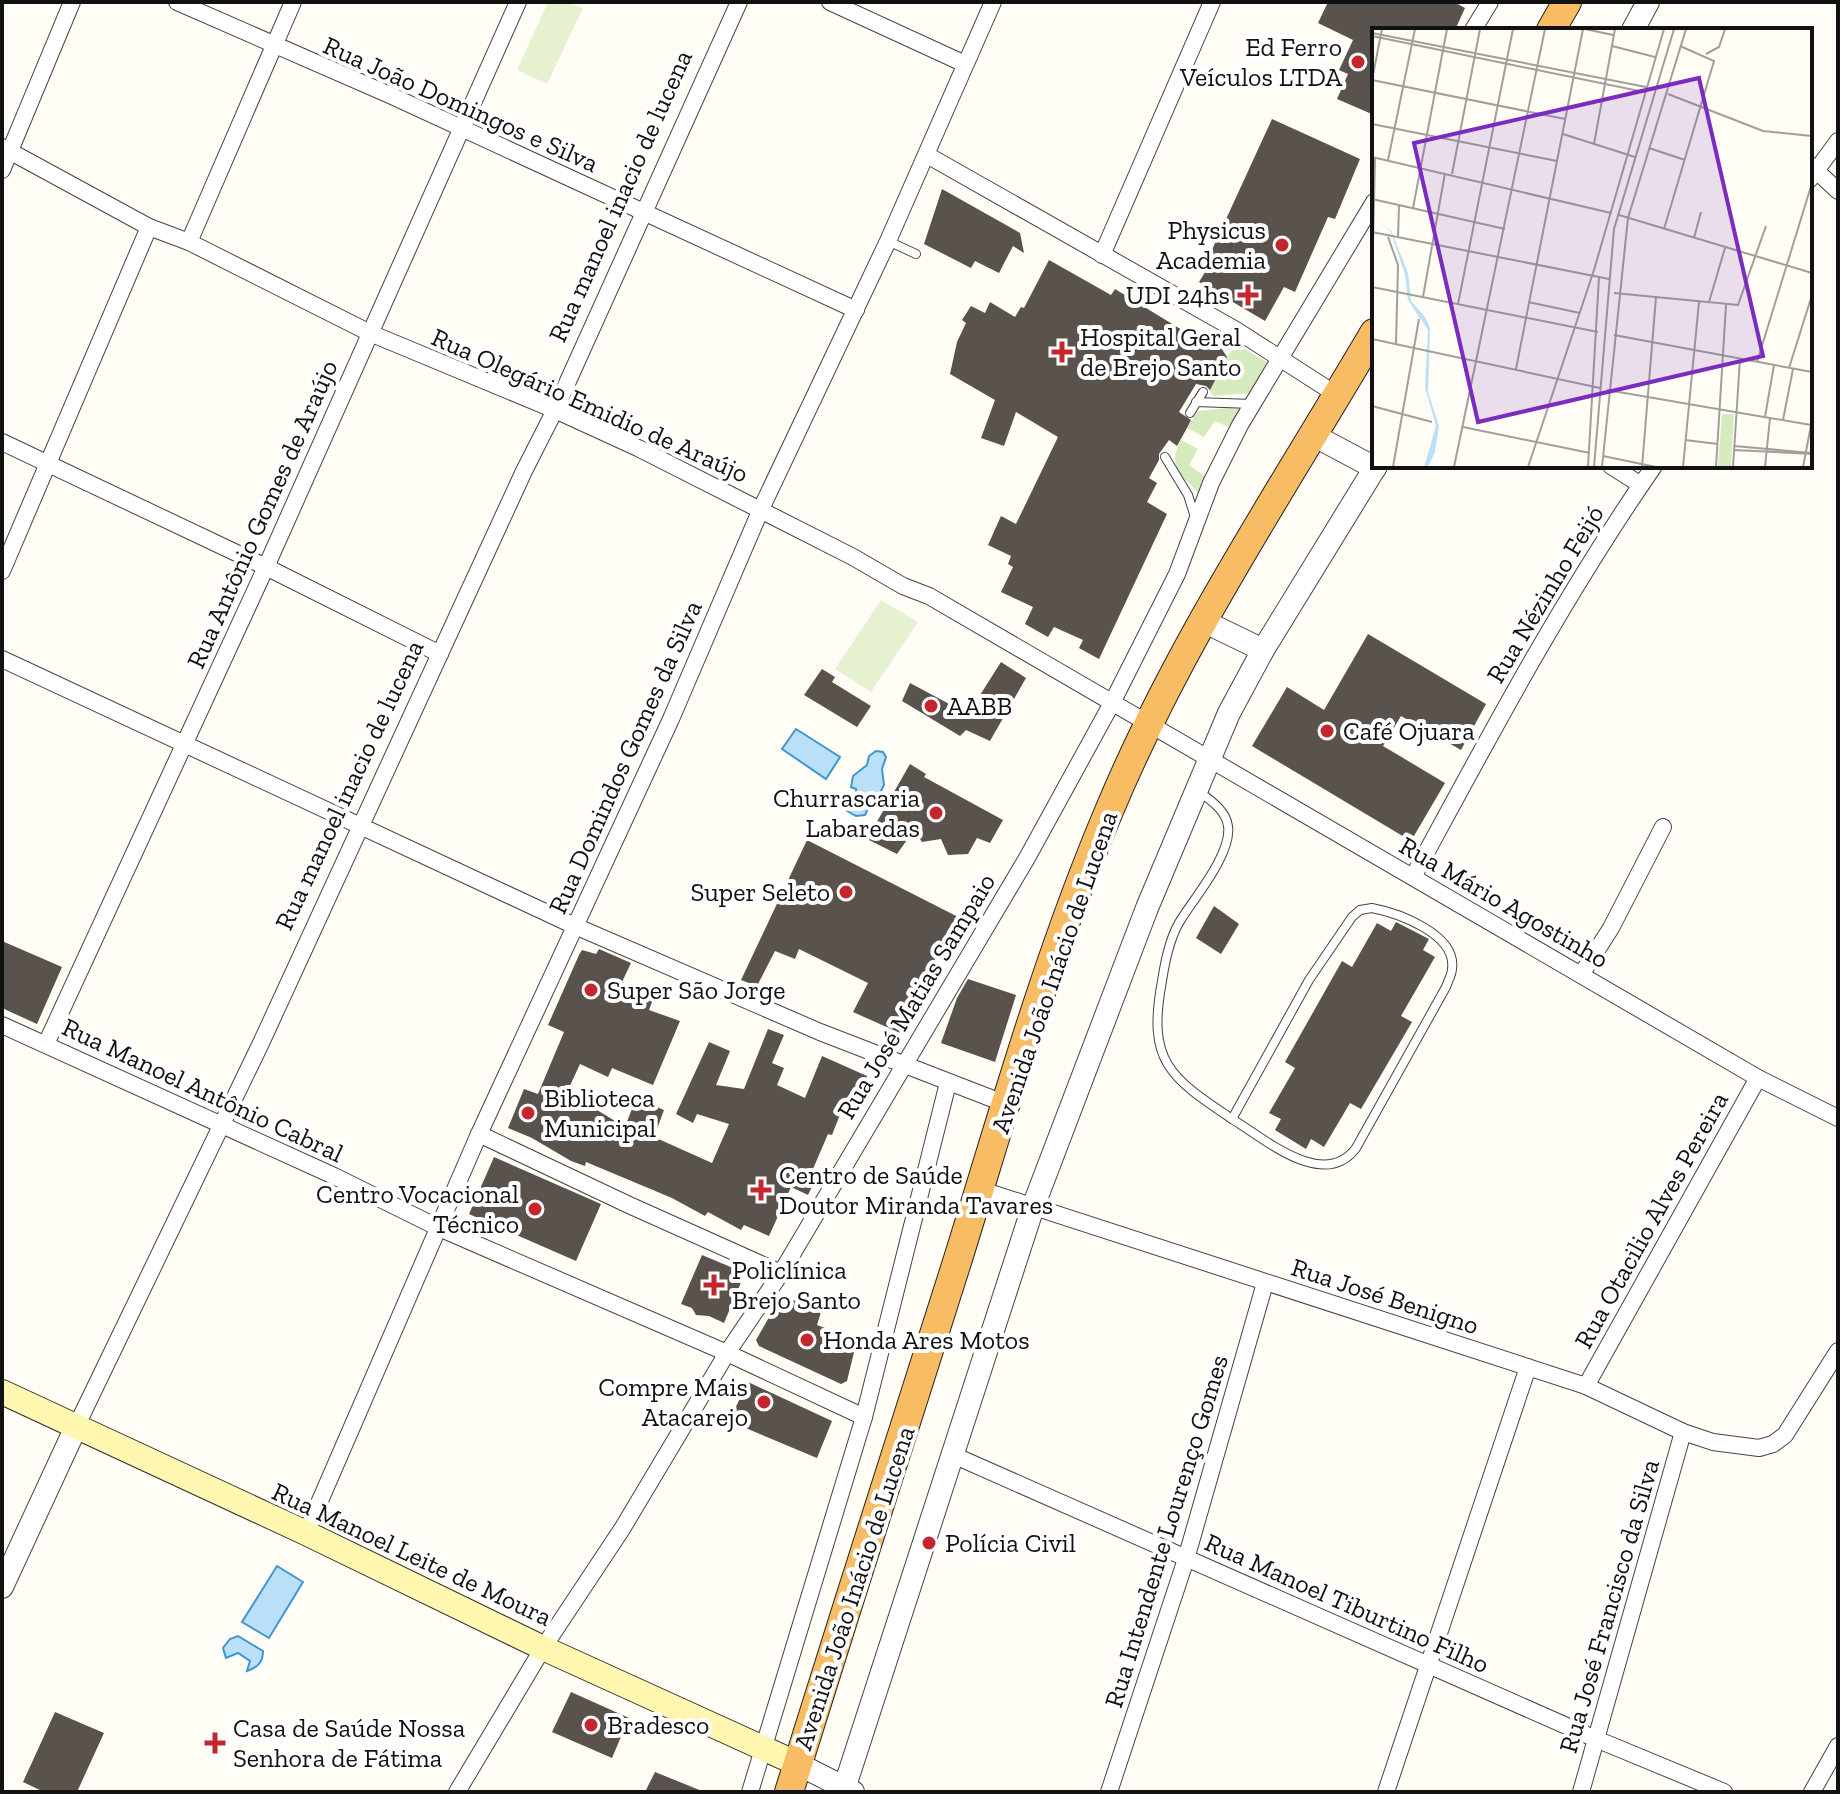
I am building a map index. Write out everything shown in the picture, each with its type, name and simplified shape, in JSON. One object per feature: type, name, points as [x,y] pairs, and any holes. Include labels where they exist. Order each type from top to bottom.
[{"type":"highway","points":[[1552,28],[1567,2]]},
{"type":"highway","name":"Avenida João Inácio de Lucena","points":[[789,1792],[1006,1104],[1080,881],[1149,723],[1203,621],[1372,336]]},
{"type":"main road","name":"Rua Manoel Leite de Moura","points":[[2,1392],[306,1533],[543,1648],[798,1764]]},
{"type":"street","points":[[2,170],[6,149],[72,2]]},
{"type":"street","name":"Rua João Domingos e Silva","points":[[177,2],[392,96],[856,310]]},
{"type":"street","points":[[189,242],[293,2]]},
{"type":"street","name":"Rua Antônio Gomes de Araújo","points":[[46,1044],[266,567],[518,2]]},
{"type":"street","name":"Rua manoel inacio de lucena","points":[[2,1587],[362,827],[739,2]]},
{"type":"street","points":[[830,2],[965,64]]},
{"type":"street","name":"Rua Domindos Gomes da Silva","points":[[306,1533],[479,1134],[671,719],[761,509],[888,241],[993,2]]},
{"type":"street","points":[[1102,255],[1212,2]]},
{"type":"street","points":[[1469,2],[1488,6],[1474,28]]},
{"type":"street","points":[[1634,28],[1648,2]]},
{"type":"street","points":[[1838,141],[1812,171],[1838,191]]},
{"type":"street","name":"Rua Olegário Emidio de Araújo","points":[[6,149],[149,227],[189,242],[370,333],[555,410],[761,509],[903,586],[932,590],[1149,723]]},
{"type":"street","points":[[927,155],[1102,255],[1232,338],[1280,357],[1337,395]]},
{"type":"street","name":"Rua José Matias Sampaio","points":[[457,1792],[543,1648],[622,1529],[727,1353],[781,1273],[1027,858],[1112,703],[1177,574],[1217,469],[1280,357],[1318,300],[1372,206]]},
{"type":"street","points":[[2,571],[149,227]]},
{"type":"street","points":[[1313,435],[1372,465]]},
{"type":"street","points":[[2,442],[266,567],[440,654]]},
{"type":"street","name":"Avenida João Inácio de Lucena","points":[[847,1791],[1033,1207],[1124,966],[1209,758],[1263,650],[1375,468]]},
{"type":"street","points":[[1614,468],[1641,485]]},
{"type":"street","name":"Rua Nézinho Feijó","points":[[1413,877],[1555,620],[1595,553],[1653,468]]},
{"type":"street","points":[[1203,621],[1263,650]]},
{"type":"street","points":[[2,659],[575,926],[820,1032],[1006,1104]]},
{"type":"street","name":"Rua Mário Agostinho","points":[[1149,723],[1758,1078],[1838,1118]]},
{"type":"street","points":[[1581,975],[1611,928],[1663,827]]},
{"type":"street","name":"Rua Manoel Antônio Cabral","points":[[2,1025],[334,1176],[439,1228],[727,1353],[864,1417]]},
{"type":"street","name":"Rua Otacilio Alves Pereira","points":[[1586,1386],[1758,1078]]},
{"type":"street","points":[[750,1792],[864,1417],[948,1083]]},
{"type":"street","points":[[479,1134],[781,1273]]},
{"type":"street","name":"Rua José Benigno","points":[[979,1189],[1586,1386],[1683,1432],[1739,1446],[1759,1448],[1773,1444],[1785,1435],[1838,1351]]},
{"type":"street","name":"Rua Intendente Lourenço Gomes","points":[[1109,1792],[1186,1559],[1265,1283]]},
{"type":"street","points":[[1386,1792],[1528,1367]]},
{"type":"street","name":"Rua José Francisco da Silva","points":[[1581,1792],[1683,1432]]},
{"type":"street","name":"Rua Manoel Tiburtino Filho","points":[[953,1455],[1596,1739],[1694,1786],[1724,1792]]},
{"type":"street","points":[[1812,1792],[1838,1746]]},
{"type":"street","points":[[798,1764],[847,1791]]},
{"type":"lane","points":[[888,241],[916,254]]},
{"type":"lane","points":[[1190,413],[1203,392]]},
{"type":"lane","points":[[1196,402],[1253,404]]},
{"type":"lane","points":[[1165,458],[1188,495],[1197,522]]},
{"type":"lane","points":[[1196,789],[1222,812],[1228,822],[1229,834],[1213,872],[1179,921],[1164,968],[1157,1039],[1163,1059],[1176,1079],[1232,1119],[1307,1163],[1327,1166],[1347,1159],[1446,987],[1453,968],[1447,947],[1433,933],[1405,917],[1372,908],[1360,910],[1309,980],[1232,1119]]},
{"type":"green space","points":[[548,2],[567,2],[583,8],[547,84],[517,70]]},
{"type":"green space","points":[[1237,344],[1270,364],[1252,393],[1213,396],[1209,390]]},
{"type":"green space","points":[[1244,409],[1235,430],[1215,421],[1204,437],[1187,428],[1198,411]]},
{"type":"green space","points":[[1181,440],[1198,449],[1189,465],[1206,477],[1199,493],[1178,470],[1175,457]]},
{"type":"green space","points":[[881,600],[918,622],[871,692],[835,669]]},
{"type":"water","points":[[796,729],[840,757],[826,779],[782,749]]},
{"type":"water","points":[[876,751],[883,752],[886,757],[882,769],[884,785],[865,815],[856,816],[847,811],[847,800],[856,799],[856,789],[851,787],[853,776],[867,765],[869,756]]},
{"type":"water","points":[[277,1566],[303,1582],[269,1638],[242,1622]]},
{"type":"water","points":[[238,1636],[263,1651],[259,1664],[247,1671],[250,1661],[238,1653],[226,1658],[223,1648],[230,1639]]},
{"type":"building","points":[[1328,2],[1454,2],[1465,8],[1456,28],[1372,28],[1372,114],[1337,99],[1348,74],[1339,70],[1353,40],[1318,23]]},
{"type":"building","points":[[1272,119],[1360,159],[1335,219],[1328,217],[1295,292],[1284,287],[1265,321],[1199,282],[1215,256],[1210,254]]},
{"type":"building","points":[[942,189],[1020,233],[1024,253],[1013,246],[999,273],[975,261],[971,268],[924,244]]},
{"type":"building","points":[[1049,260],[1111,295],[1115,289],[1200,341],[1203,336],[1220,346],[1227,357],[1210,390],[1196,384],[1179,412],[1191,420],[1177,446],[1169,440],[1159,454],[1149,478],[1157,483],[1147,502],[1167,514],[1099,659],[1079,648],[1083,640],[1054,627],[1048,637],[1025,624],[1033,607],[1001,592],[1013,567],[1008,564],[1011,556],[988,545],[1001,516],[1016,524],[1058,437],[1016,412],[1004,446],[981,438],[995,400],[950,374],[957,342],[966,323],[962,320],[971,306],[985,313],[990,302],[1015,317],[1021,307],[1024,308]]},
{"type":"building","name":"Café Ojuara","points":[[1368,634],[1486,704],[1461,750],[1401,716],[1383,746],[1445,783],[1411,841],[1252,746],[1287,687],[1324,710]]},
{"type":"building","name":"AABB","points":[[1001,662],[1026,678],[990,741],[966,730],[960,736],[902,701],[910,683],[968,714]]},
{"type":"building","points":[[822,669],[835,677],[832,682],[871,706],[857,727],[804,695]]},
{"type":"building","name":"Churrascaria Labaredas","points":[[910,764],[926,774],[924,777],[1003,820],[990,843],[977,838],[968,854],[948,855],[941,839],[922,842],[914,830],[897,854],[867,839]]},
{"type":"building","name":"Super Seleto","points":[[807,840],[964,920],[955,938],[947,934],[900,1033],[853,1012],[868,983],[799,949],[795,959],[775,951],[757,986],[741,980]]},
{"type":"building","points":[[1214,906],[1239,924],[1221,954],[1196,938]]},
{"type":"building","points":[[1396,922],[1429,939],[1423,950],[1435,957],[1401,1016],[1412,1022],[1361,1109],[1350,1103],[1324,1147],[1311,1139],[1306,1149],[1275,1130],[1281,1119],[1269,1113],[1295,1068],[1285,1062],[1342,961],[1352,967],[1377,923],[1391,931]]},
{"type":"building","points":[[2,941],[62,967],[37,1024],[2,1008]]},
{"type":"building","points":[[599,949],[631,963],[622,982],[654,997],[649,1010],[680,1021],[653,1085],[612,1068],[608,1077],[580,1064],[568,1090],[575,1094],[573,1099],[625,1127],[636,1098],[664,1110],[654,1137],[712,1163],[729,1124],[697,1114],[693,1123],[676,1114],[709,1042],[730,1051],[716,1085],[744,1089],[768,1029],[784,1035],[772,1063],[784,1068],[777,1085],[805,1098],[822,1056],[867,1076],[857,1101],[847,1097],[832,1135],[828,1134],[813,1169],[819,1172],[808,1195],[791,1187],[769,1236],[744,1225],[741,1230],[708,1212],[705,1216],[672,1198],[586,1162],[585,1166],[571,1161],[508,1128],[524,1089],[538,1094],[564,1032],[548,1025],[579,955],[582,950],[596,954]]},
{"type":"building","points":[[968,979],[1016,995],[995,1062],[941,1043],[957,998]]},
{"type":"building","name":"Centro Vocacional Técnico","points":[[494,1157],[601,1204],[576,1261],[469,1214]]},
{"type":"building","name":"Policlínica Brejo Santo","points":[[702,1255],[745,1273],[724,1323],[709,1316],[696,1315],[692,1308],[681,1304]]},
{"type":"building","name":"Honda Ares Motos","points":[[782,1295],[821,1312],[817,1325],[857,1340],[847,1381],[841,1384],[759,1346],[756,1340]]},
{"type":"building","name":"Compre Mais Atacarejo","points":[[748,1382],[832,1421],[817,1458],[729,1421]]},
{"type":"building","name":"Bradesco","points":[[571,1692],[629,1718],[612,1758],[552,1732]]},
{"type":"building","points":[[55,1712],[104,1733],[77,1792],[44,1792],[23,1782]]},
{"type":"building","points":[[655,1772],[702,1791],[702,1792],[645,1792]]},
{"type":"place","name":"Ed Ferro Veículos LTDA","points":[[1358,62]]},
{"type":"place","name":"Physicus Academia","points":[[1282,245]]},
{"type":"place","name":"UDI 24hs","points":[[1248,295]]},
{"type":"place","name":"Hospital Geral de Brejo Santo","points":[[1062,352]]},
{"type":"place","name":"AABB","points":[[931,706]]},
{"type":"place","name":"Café Ojuara","points":[[1327,731]]},
{"type":"place","name":"Churrascaria Labaredas","points":[[936,813]]},
{"type":"place","name":"Super Seleto","points":[[846,892]]},
{"type":"place","name":"Super São Jorge","points":[[591,990]]},
{"type":"place","name":"Biblioteca Municipal","points":[[528,1113]]},
{"type":"place","name":"Centro de Saúde Doutor Miranda Tavares","points":[[761,1190]]},
{"type":"place","name":"Centro Vocacional Técnico","points":[[535,1209]]},
{"type":"place","name":"Policlínica Brejo Santo","points":[[714,1285]]},
{"type":"place","name":"Honda Ares Motos","points":[[807,1340]]},
{"type":"place","name":"Compre Mais Atacarejo","points":[[764,1402]]},
{"type":"place","name":"Polícia Civil","points":[[929,1543]]},
{"type":"place","name":"Bradesco","points":[[591,1725]]},
{"type":"place","name":"Casa de Saúde Nossa Senhora de Fátima","points":[[215,1743]]}]
